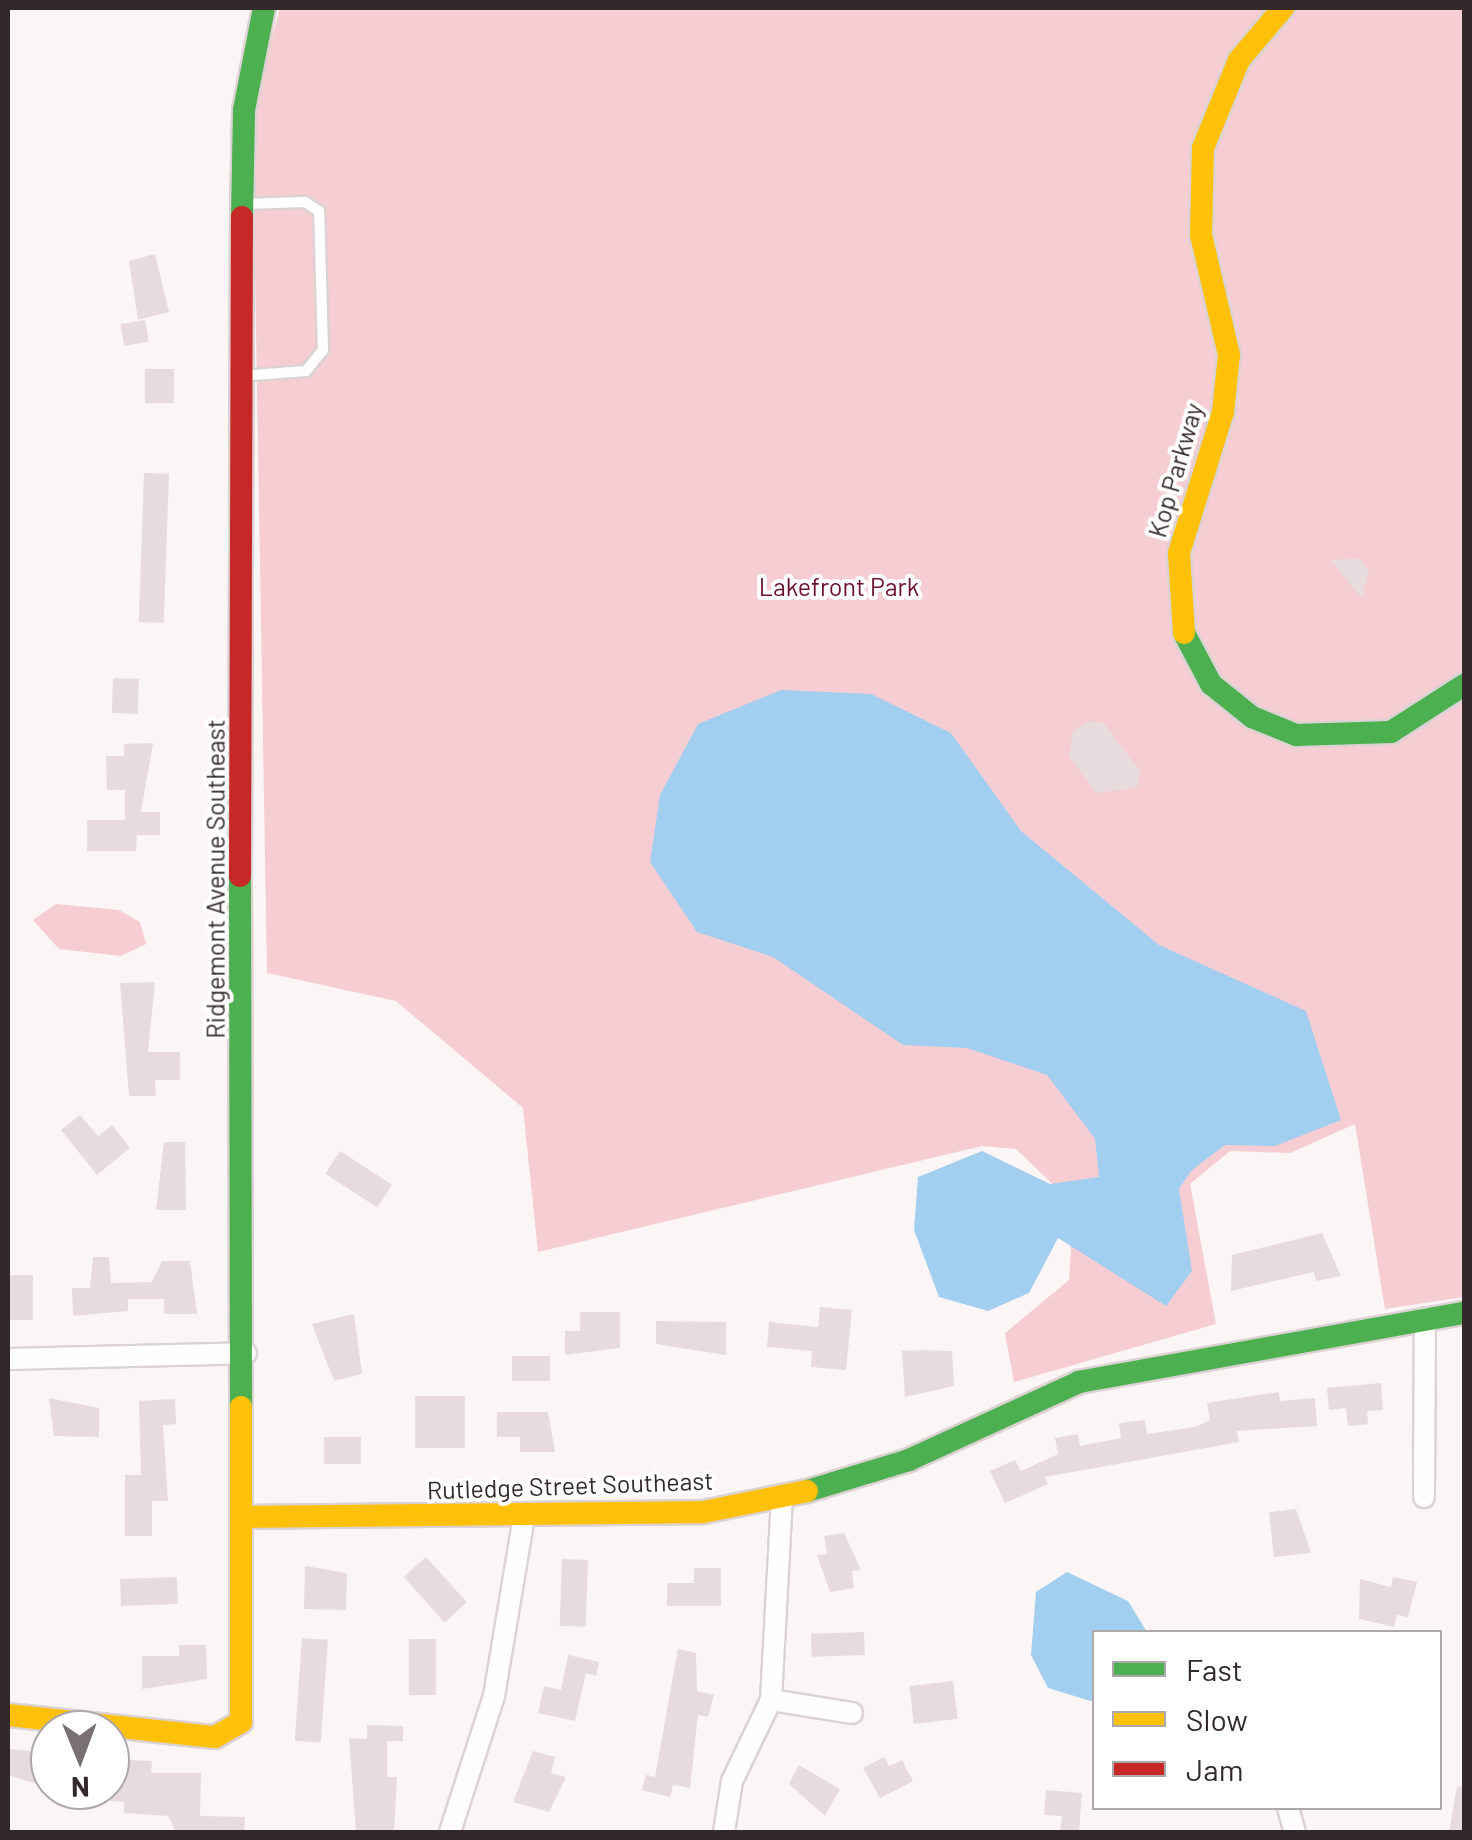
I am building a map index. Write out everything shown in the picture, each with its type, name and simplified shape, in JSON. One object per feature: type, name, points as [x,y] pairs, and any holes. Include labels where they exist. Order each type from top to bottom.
[{"type":"street","name":"Ridgemont Avenue Southeast","points":[[8,1714],[215,1737],[241,1722],[247,1517],[239,376],[242,204],[252,36],[264,8]]},
{"type":"street","name":"Kop Parkway","points":[[1283,8],[1240,60],[1203,148],[1202,235],[1229,355],[1223,412],[1179,553],[1185,640],[1210,684],[1296,735],[1391,732],[1464,685]]},
{"type":"street","name":"Rutledge Street Southeast","points":[[247,1517],[524,1517],[782,1500],[909,1460],[1079,1382],[1464,1313]]},
{"type":"street","points":[[1424,1497],[1425,1318]]},
{"type":"street","points":[[8,1359],[246,1353]]},
{"type":"street","points":[[724,1832],[732,1781],[770,1700],[782,1500]]},
{"type":"street","points":[[450,1832],[494,1696],[524,1517]]},
{"type":"street","points":[[770,1700],[852,1714]]},
{"type":"lane","points":[[239,376],[306,371],[323,350],[319,211],[305,202],[242,204]]},
{"type":"green space","name":"Lakefront Park","points":[[280,8],[1464,8],[1464,1297],[1385,1309],[1355,1124],[1290,1153],[1230,1151],[1190,1184],[1216,1324],[1014,1382],[1005,1333],[1069,1280],[1071,1251],[1067,1198],[1016,1149],[982,1146],[538,1252],[523,1108],[396,1001],[267,973],[254,214],[256,96]]},
{"type":"green space","points":[[56,904],[119,910],[140,922],[146,944],[121,956],[59,949],[33,920]]},
{"type":"water","points":[[781,690],[871,694],[951,733],[1021,831],[1159,945],[1306,1011],[1341,1120],[1275,1146],[1225,1145],[1192,1170],[1179,1189],[1192,1271],[1166,1306],[1058,1238],[1029,1293],[988,1311],[939,1297],[914,1230],[918,1177],[982,1151],[1050,1184],[1099,1177],[1095,1139],[1047,1075],[967,1048],[903,1045],[773,957],[697,932],[650,862],[660,795],[698,724]]},
{"type":"water","points":[[1067,1572],[1128,1601],[1146,1630],[1092,1630],[1092,1701],[1048,1688],[1031,1655],[1036,1592]]},
{"type":"building","points":[[155,254],[169,312],[138,320],[129,261]]},
{"type":"building","points":[[145,320],[149,342],[124,346],[120,324]]},
{"type":"building","points":[[145,369],[174,369],[174,403],[145,403]]},
{"type":"building","points":[[144,473],[169,474],[164,623],[139,622]]},
{"type":"building","points":[[1359,558],[1369,571],[1362,599],[1331,560]]},
{"type":"building","points":[[113,678],[139,679],[138,714],[112,713]]},
{"type":"building","points":[[1088,721],[1104,723],[1140,771],[1137,788],[1096,793],[1069,756],[1073,731]]},
{"type":"building","points":[[153,743],[141,812],[160,812],[160,835],[137,835],[136,851],[87,851],[87,820],[125,820],[125,790],[107,790],[106,756],[124,756],[124,744]]},
{"type":"building","points":[[155,982],[148,1052],[180,1052],[180,1080],[155,1080],[156,1096],[129,1096],[120,983]]},
{"type":"building","points":[[80,1115],[98,1136],[112,1125],[130,1148],[97,1175],[61,1130]]},
{"type":"building","points":[[164,1142],[185,1142],[186,1210],[156,1210]]},
{"type":"building","points":[[340,1151],[392,1185],[377,1207],[325,1174]]},
{"type":"building","points":[[1322,1233],[1341,1276],[1316,1281],[1314,1272],[1231,1291],[1232,1255]]},
{"type":"building","points":[[93,1257],[109,1257],[111,1283],[152,1282],[162,1261],[190,1261],[197,1314],[164,1314],[164,1299],[128,1299],[128,1311],[73,1316],[72,1288],[90,1288]]},
{"type":"building","points":[[8,1275],[33,1275],[33,1320],[8,1320]]},
{"type":"building","points":[[820,1307],[852,1310],[846,1370],[811,1367],[812,1351],[767,1347],[769,1322],[818,1327]]},
{"type":"building","points":[[580,1312],[620,1312],[620,1348],[565,1355],[565,1331],[580,1331]]},
{"type":"building","points":[[354,1314],[362,1374],[334,1381],[312,1324]]},
{"type":"building","points":[[656,1321],[726,1322],[726,1355],[656,1344]]},
{"type":"building","points":[[902,1351],[952,1351],[954,1386],[905,1397]]},
{"type":"building","points":[[512,1356],[550,1356],[550,1381],[512,1381]]},
{"type":"building","points":[[1381,1383],[1383,1410],[1367,1411],[1368,1424],[1348,1426],[1346,1408],[1329,1410],[1327,1388]]},
{"type":"building","points":[[1279,1392],[1280,1401],[1315,1398],[1317,1426],[1237,1431],[1239,1442],[1045,1477],[1048,1484],[1005,1503],[990,1471],[1015,1460],[1021,1471],[1058,1454],[1055,1438],[1078,1434],[1080,1446],[1121,1438],[1119,1423],[1145,1420],[1147,1434],[1195,1427],[1210,1420],[1207,1403]]},
{"type":"building","points":[[415,1396],[465,1396],[465,1448],[415,1448]]},
{"type":"building","points":[[49,1398],[99,1408],[99,1437],[54,1436]]},
{"type":"building","points":[[175,1399],[176,1424],[163,1425],[168,1501],[152,1501],[152,1536],[125,1536],[125,1475],[141,1475],[139,1401]]},
{"type":"building","points":[[497,1412],[548,1412],[555,1452],[520,1452],[520,1437],[497,1437]]},
{"type":"building","points":[[324,1437],[361,1437],[361,1464],[324,1464]]},
{"type":"building","points":[[1296,1509],[1311,1553],[1274,1557],[1269,1512]]},
{"type":"building","points":[[844,1533],[861,1570],[852,1571],[854,1588],[830,1592],[817,1555],[827,1554],[824,1536]]},
{"type":"building","points":[[426,1557],[467,1602],[445,1622],[404,1577]]},
{"type":"building","points":[[562,1559],[588,1560],[586,1627],[560,1626]]},
{"type":"building","points":[[305,1566],[347,1573],[346,1610],[304,1609]]},
{"type":"building","points":[[694,1568],[721,1568],[721,1606],[667,1606],[667,1583],[694,1583]]},
{"type":"building","points":[[177,1577],[178,1604],[121,1606],[120,1579]]},
{"type":"building","points":[[1393,1577],[1417,1582],[1408,1617],[1397,1615],[1394,1627],[1359,1619],[1360,1579],[1391,1587]]},
{"type":"building","points":[[864,1632],[865,1655],[812,1657],[811,1634]]},
{"type":"building","points":[[302,1638],[328,1640],[321,1743],[295,1741]]},
{"type":"building","points":[[409,1639],[436,1639],[436,1695],[409,1695]]},
{"type":"building","points":[[179,1645],[206,1645],[207,1679],[142,1689],[142,1656],[179,1656]]},
{"type":"building","points":[[678,1649],[696,1653],[697,1691],[714,1695],[708,1717],[698,1715],[690,1788],[673,1785],[670,1797],[642,1790],[646,1775],[655,1777]]},
{"type":"building","points":[[568,1655],[599,1662],[596,1676],[586,1673],[575,1721],[538,1713],[544,1686],[561,1690]]},
{"type":"building","points":[[953,1681],[958,1719],[914,1724],[909,1686]]},
{"type":"building","points":[[367,1725],[403,1726],[403,1741],[387,1741],[387,1777],[397,1777],[394,1832],[356,1832],[349,1738],[367,1739]]},
{"type":"building","points":[[8,1749],[30,1751],[30,1782],[8,1775]]},
{"type":"building","points":[[533,1751],[555,1757],[551,1773],[566,1777],[549,1812],[513,1802]]},
{"type":"building","points":[[884,1757],[889,1766],[902,1760],[913,1781],[880,1798],[863,1768]]},
{"type":"building","points":[[130,1760],[152,1761],[151,1773],[201,1773],[200,1816],[245,1817],[244,1832],[176,1832],[168,1816],[124,1813],[130,1810]]},
{"type":"building","points":[[799,1765],[840,1789],[825,1816],[789,1784]]},
{"type":"building","points":[[1457,1786],[1464,1787],[1464,1832],[1449,1832]]},
{"type":"building","points":[[1046,1790],[1082,1793],[1079,1832],[1060,1832],[1062,1816],[1044,1815]]},
{"type":"traffic: fast","points":[[242,217],[244,110],[264,8]]},
{"type":"traffic: fast","points":[[1184,633],[1211,684],[1252,717],[1296,735],[1391,732],[1464,685]]},
{"type":"traffic: fast","points":[[240,876],[241,1407]]},
{"type":"traffic: fast","points":[[807,1491],[909,1460],[1079,1382],[1464,1313]]},
{"type":"traffic: slow","points":[[1184,633],[1179,553],[1223,412],[1229,355],[1201,235],[1203,148],[1239,60],[1283,8]]},
{"type":"traffic: slow","points":[[8,1715],[215,1737],[241,1722],[241,1407]]},
{"type":"traffic: slow","points":[[247,1517],[703,1512],[807,1491]]},
{"type":"traffic: jam","points":[[240,876],[242,217]]}]
